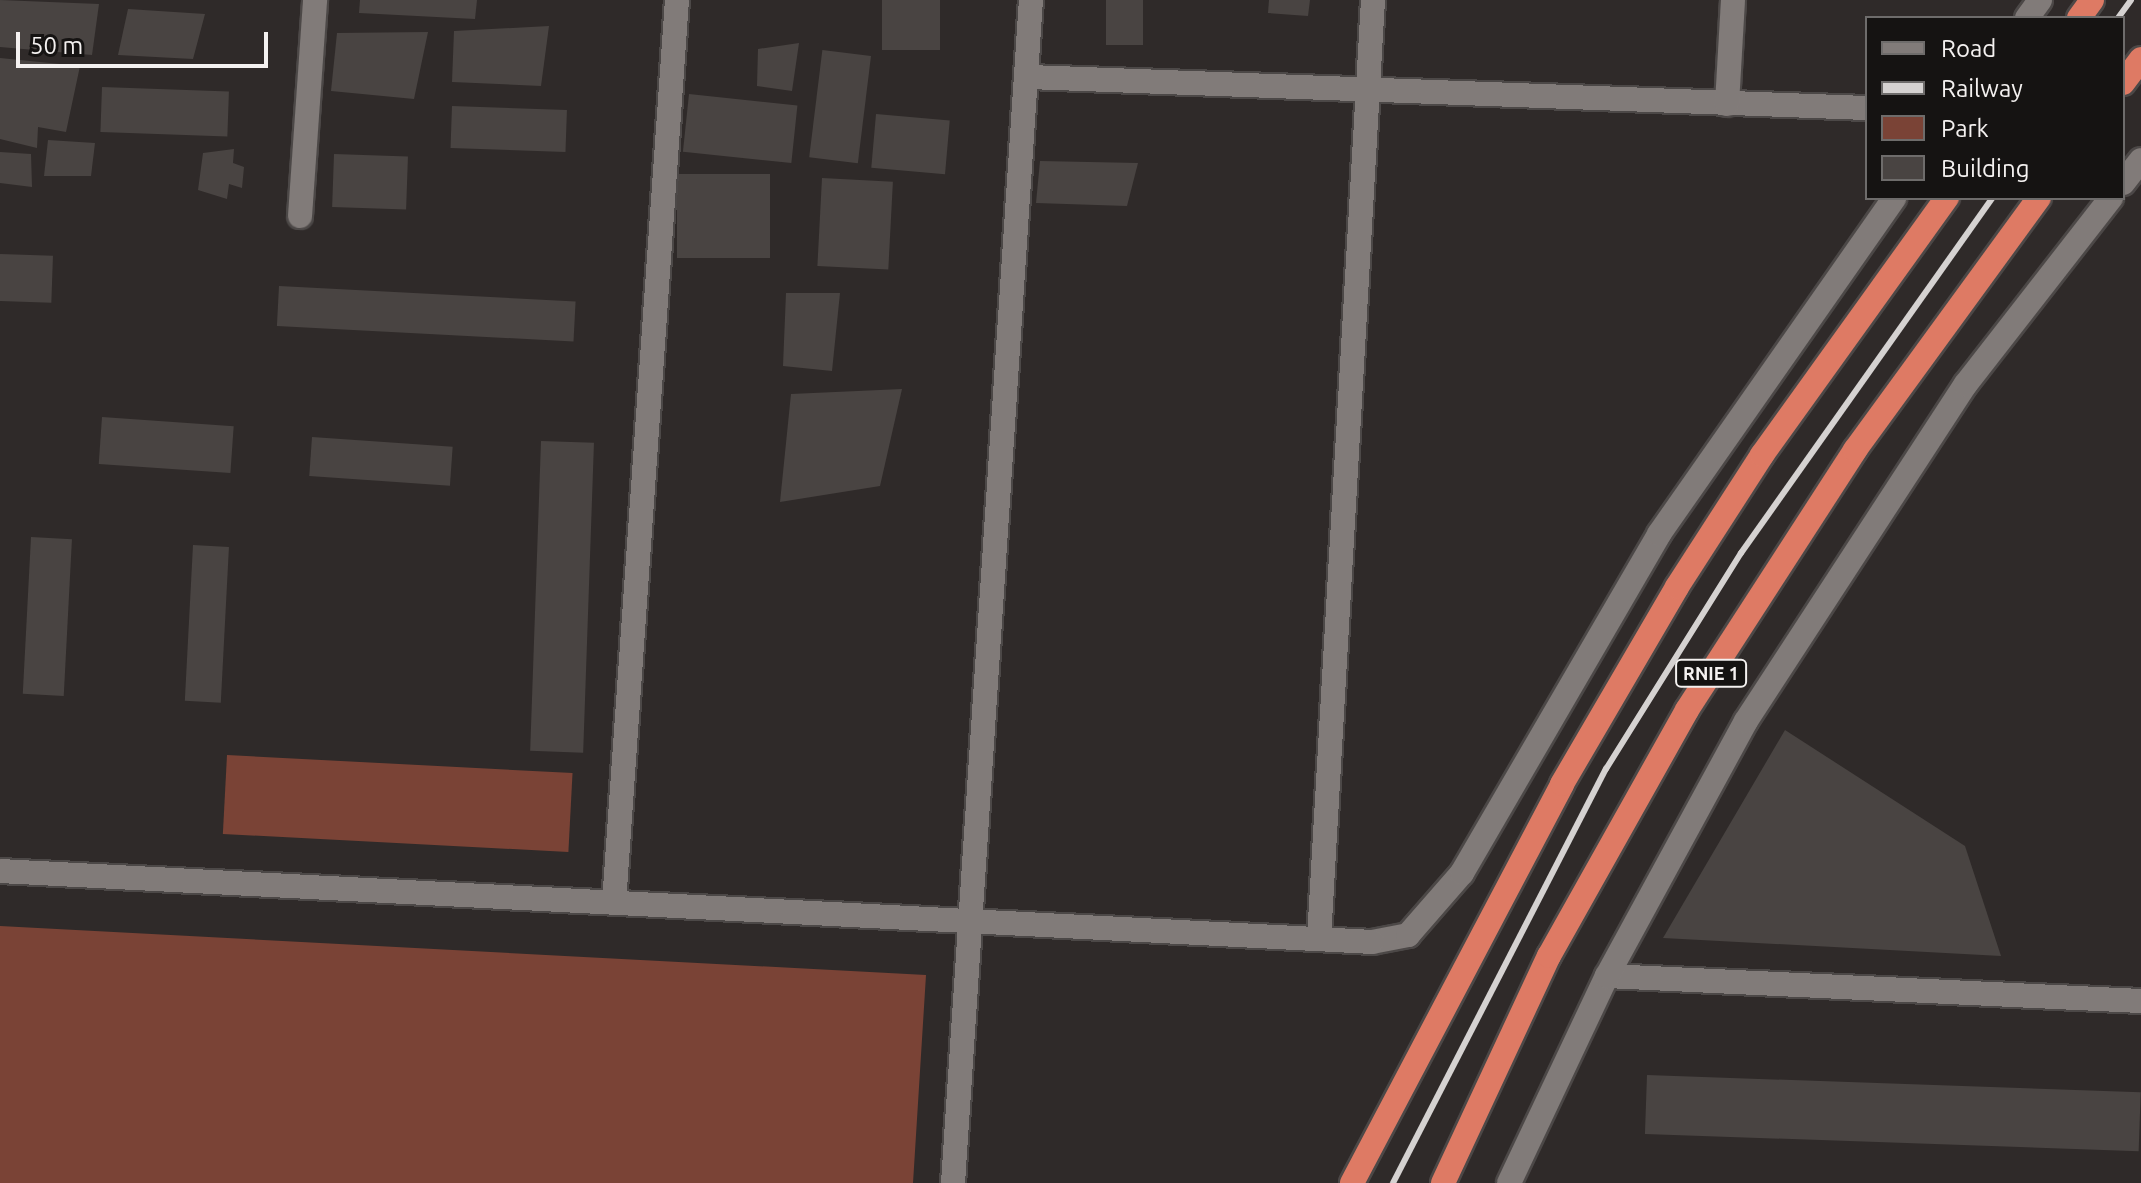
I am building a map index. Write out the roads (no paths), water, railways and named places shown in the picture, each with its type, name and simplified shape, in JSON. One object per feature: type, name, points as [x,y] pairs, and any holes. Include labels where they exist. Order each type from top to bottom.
[{"type":"highway","points":[[2125,80],[2141,59]]},
{"type":"highway","points":[[1352,1183],[1562,784],[1677,587],[1770,443],[1946,200]]},
{"type":"highway","name":"RNIE 1","points":[[1443,1183],[1549,956],[1687,710],[1855,450],[2038,200]]},
{"type":"street","points":[[300,216],[315,0]]},
{"type":"street","points":[[614,903],[677,0]]},
{"type":"street","points":[[953,1183],[1029,77],[1031,0]]},
{"type":"street","points":[[1319,939],[1373,0]]},
{"type":"street","points":[[1727,104],[1733,0]]},
{"type":"street","points":[[1029,77],[1865,108]]},
{"type":"street","points":[[2125,180],[2141,160]]},
{"type":"street","points":[[0,871],[1372,942],[1408,935],[1462,873],[1643,560],[1893,200]]},
{"type":"street","points":[[1509,1183],[1607,976],[1746,721],[1840,572],[1966,384],[2109,200]]},
{"type":"street","points":[[1607,976],[2141,1001]]},
{"type":"railway","points":[[2119,16],[2131,0]]},
{"type":"railway","points":[[1393,1183],[1606,769],[1741,553],[1991,200]]}]
